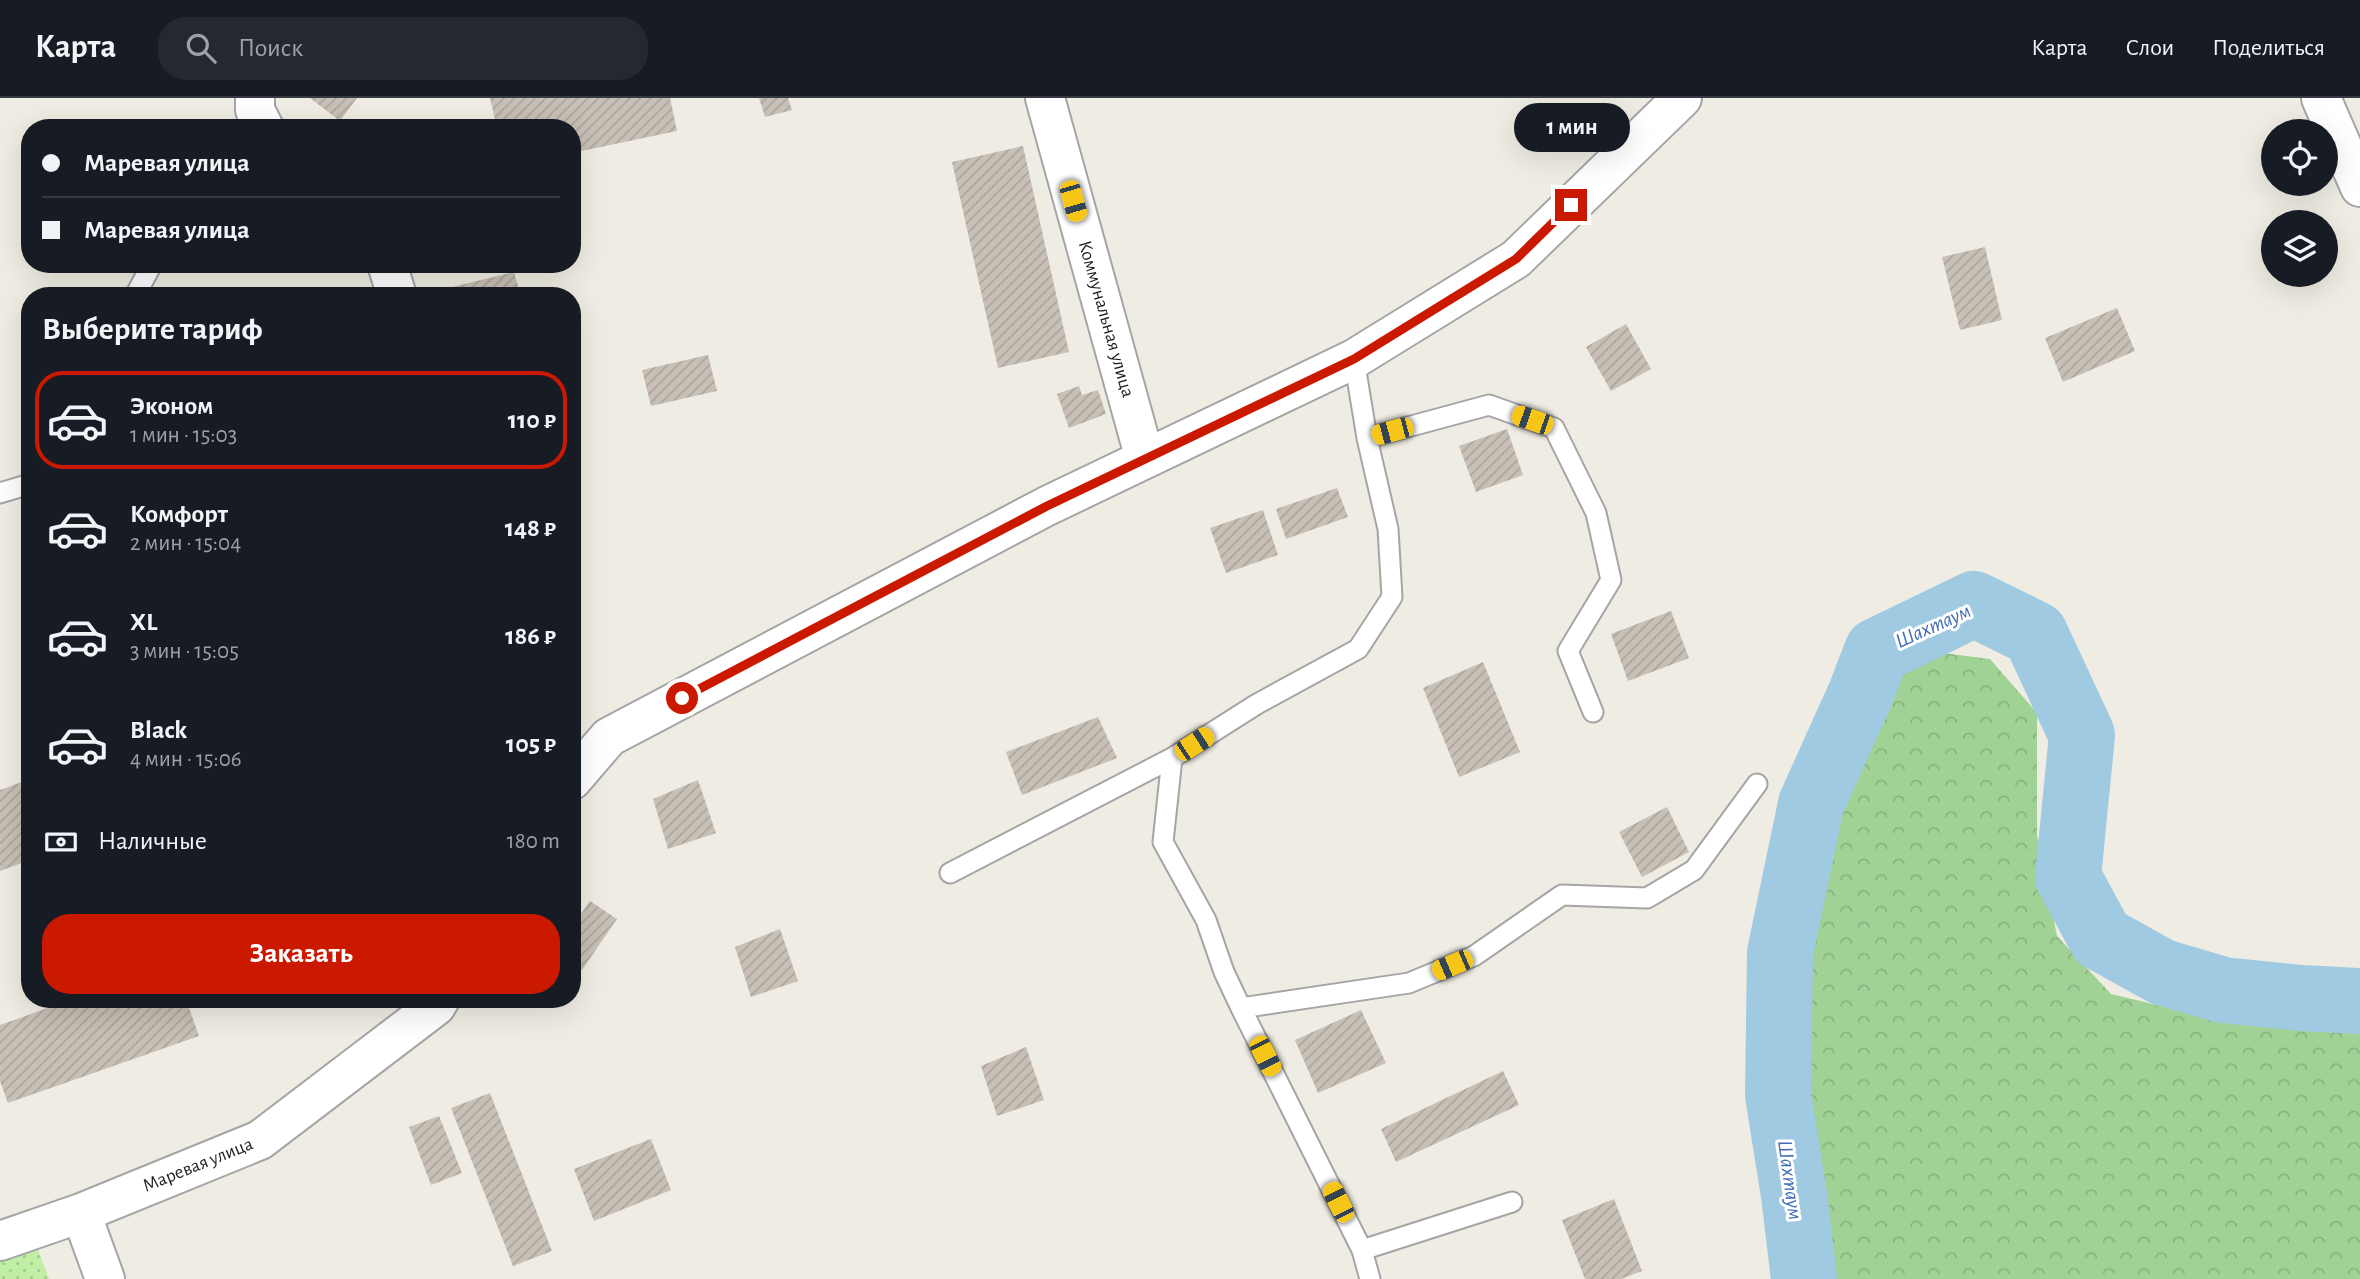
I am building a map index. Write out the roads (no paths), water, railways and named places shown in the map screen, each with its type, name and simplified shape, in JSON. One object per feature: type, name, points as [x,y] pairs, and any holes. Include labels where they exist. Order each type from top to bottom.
[{"type":"street","points":[[255,98],[255,110],[260,119]]},
{"type":"street","name":"Коммунальная улица","points":[[1045,98],[1145,459]]},
{"type":"street","points":[[581,770],[609,737],[1047,506],[1354,359],[1516,259],[1682,98]]},
{"type":"street","points":[[2321,98],[2360,187]]},
{"type":"street","name":"Маревая улица","points":[[0,1241],[81,1213],[260,1140],[433,1008]]},
{"type":"street","points":[[81,1213],[105,1279]]},
{"type":"lane","points":[[950,873],[1172,758],[1256,704],[1358,649],[1392,597],[1388,530],[1367,438],[1354,359]]},
{"type":"lane","points":[[1367,438],[1489,405],[1554,428],[1596,513],[1611,580],[1568,651],[1592,712]]},
{"type":"lane","points":[[0,494],[21,487]]},
{"type":"lane","points":[[1172,758],[1163,842],[1206,920],[1224,972],[1362,1250],[1370,1279]]},
{"type":"lane","points":[[1241,1008],[1409,983],[1474,956],[1562,895],[1647,898],[1694,870],[1757,784]]},
{"type":"lane","points":[[1362,1250],[1512,1202]]},
{"type":"waterway","name":"Шахтаум","points":[[1804,1279],[1778,1095],[1780,953],[1811,804],[1877,651],[1974,604],[2035,634],[2082,735],[2068,877],[2101,938],[2162,972],[2223,990],[2360,1001]]}]
